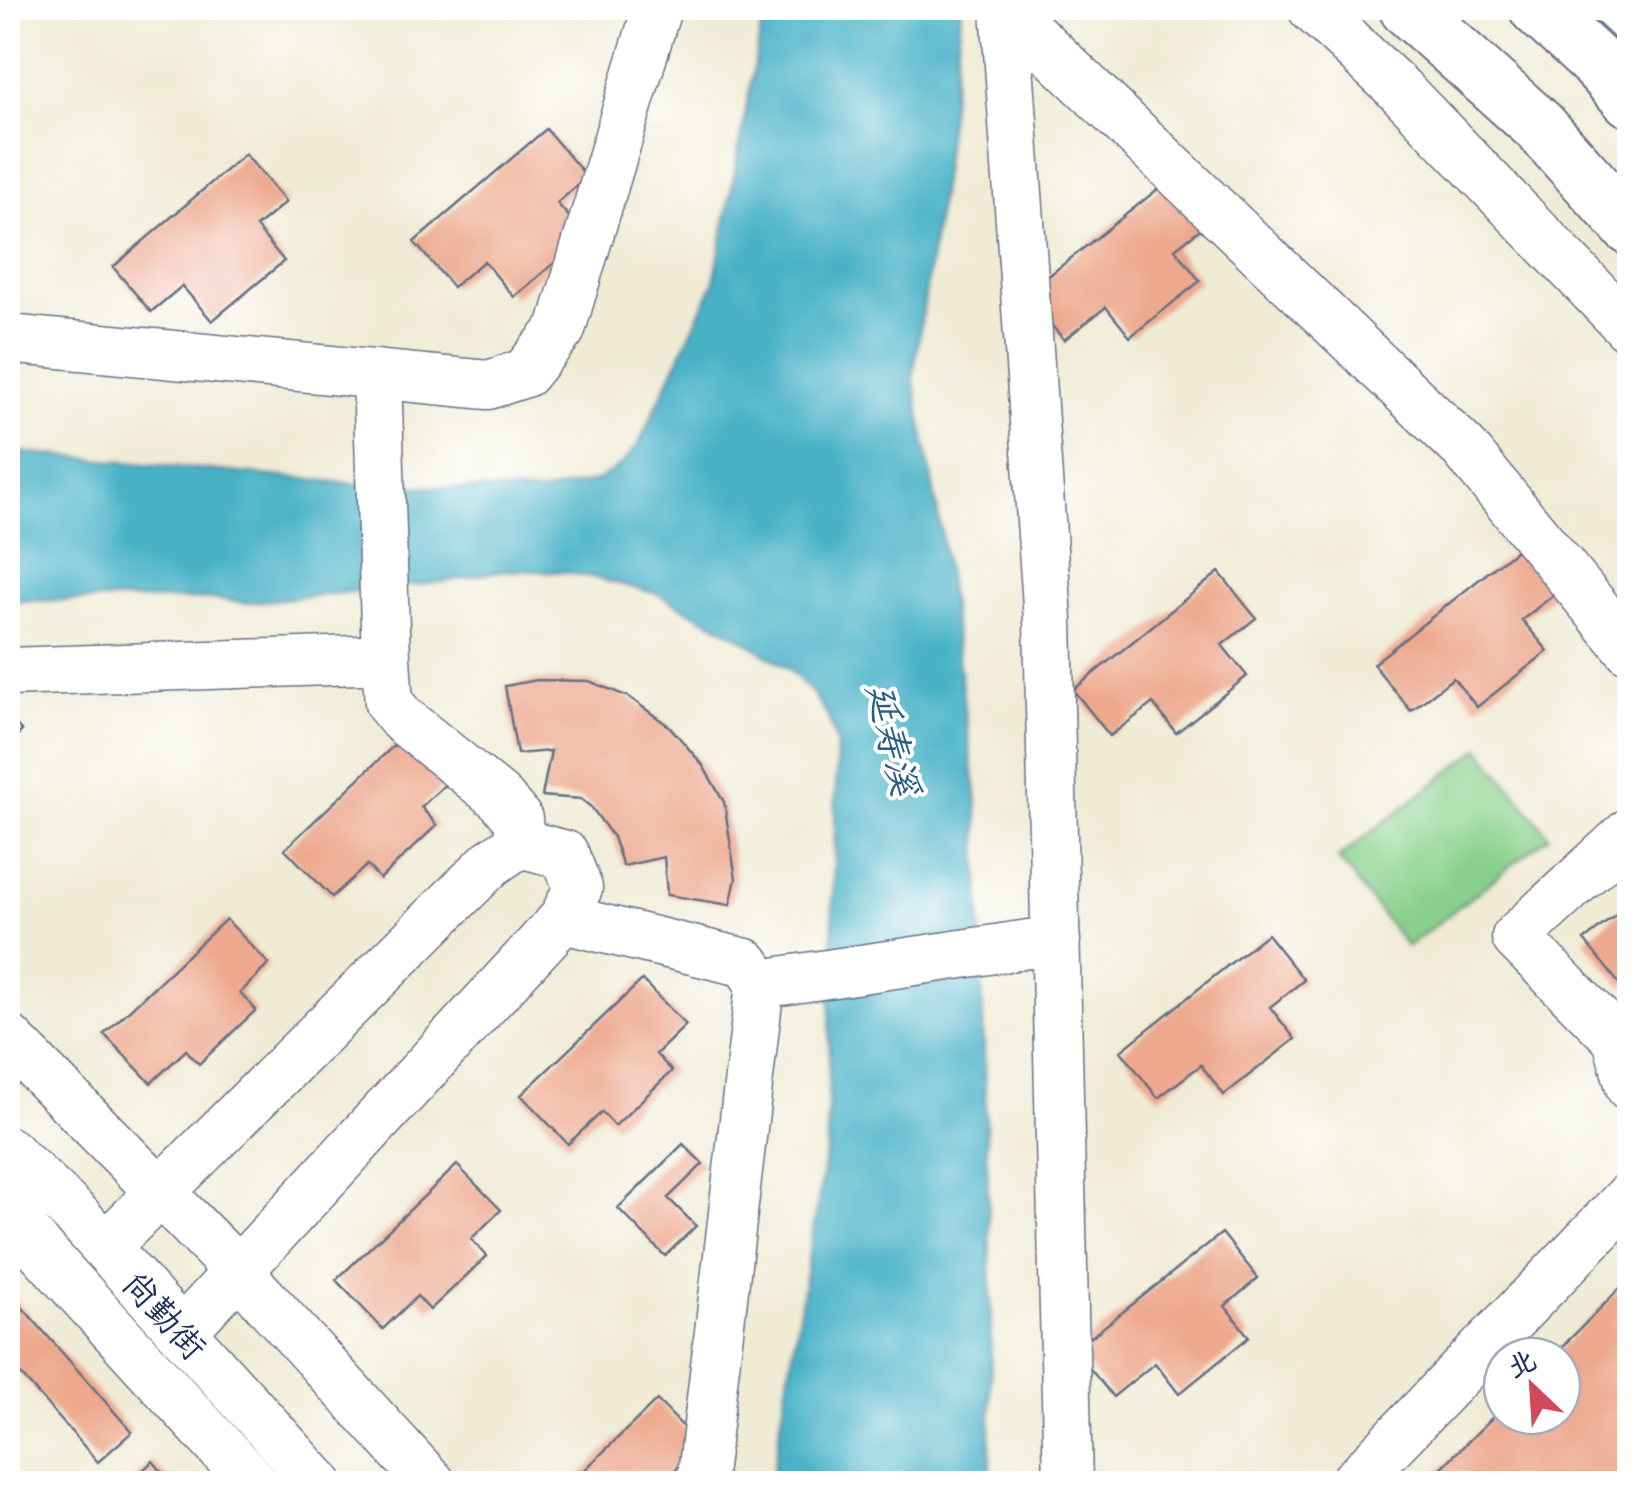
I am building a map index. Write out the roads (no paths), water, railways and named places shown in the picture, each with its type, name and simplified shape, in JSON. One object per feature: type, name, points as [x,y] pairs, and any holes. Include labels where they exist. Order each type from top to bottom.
[{"type":"main road","points":[[1406,8],[1539,126],[1630,227]]},
{"type":"main road","points":[[1537,8],[1600,65],[1630,99]]},
{"type":"street","points":[[8,339],[488,384],[525,373],[561,329],[657,8]]},
{"type":"street","points":[[1005,8],[1464,448],[1630,650]]},
{"type":"street","points":[[1005,8],[1048,620],[1068,1484]]},
{"type":"street","points":[[1312,8],[1400,90],[1630,329]]},
{"type":"street","points":[[1618,8],[1630,19]]},
{"type":"street","points":[[377,374],[389,703],[402,719],[500,798],[518,819],[520,843]]},
{"type":"street","points":[[8,672],[386,659]]},
{"type":"street","points":[[1630,832],[1516,937],[1616,1039],[1630,1087]]},
{"type":"street","points":[[105,1247],[491,862],[520,843],[565,856],[578,888],[563,919],[182,1332]]},
{"type":"street","points":[[563,919],[746,963],[760,984],[701,1484]]},
{"type":"street","points":[[760,984],[1056,940]]},
{"type":"street","points":[[8,1038],[238,1270],[432,1484]]},
{"type":"street","name":"尚勤街","points":[[8,1151],[105,1247],[319,1484]]},
{"type":"street","points":[[1353,1484],[1630,1196]]},
{"type":"street","name":"尚勤街","points":[[8,1214],[254,1484]]},
{"type":"water","name":"延寿溪","points":[[765,8],[962,8],[913,377],[941,531],[977,802],[991,1300],[990,1483],[771,1483],[827,1147],[837,744],[828,716],[789,669],[736,635],[655,593],[563,572],[504,570],[443,582],[245,603],[214,599],[8,601],[8,451],[347,483],[540,493],[596,481],[620,466],[639,444],[714,283]]}]
